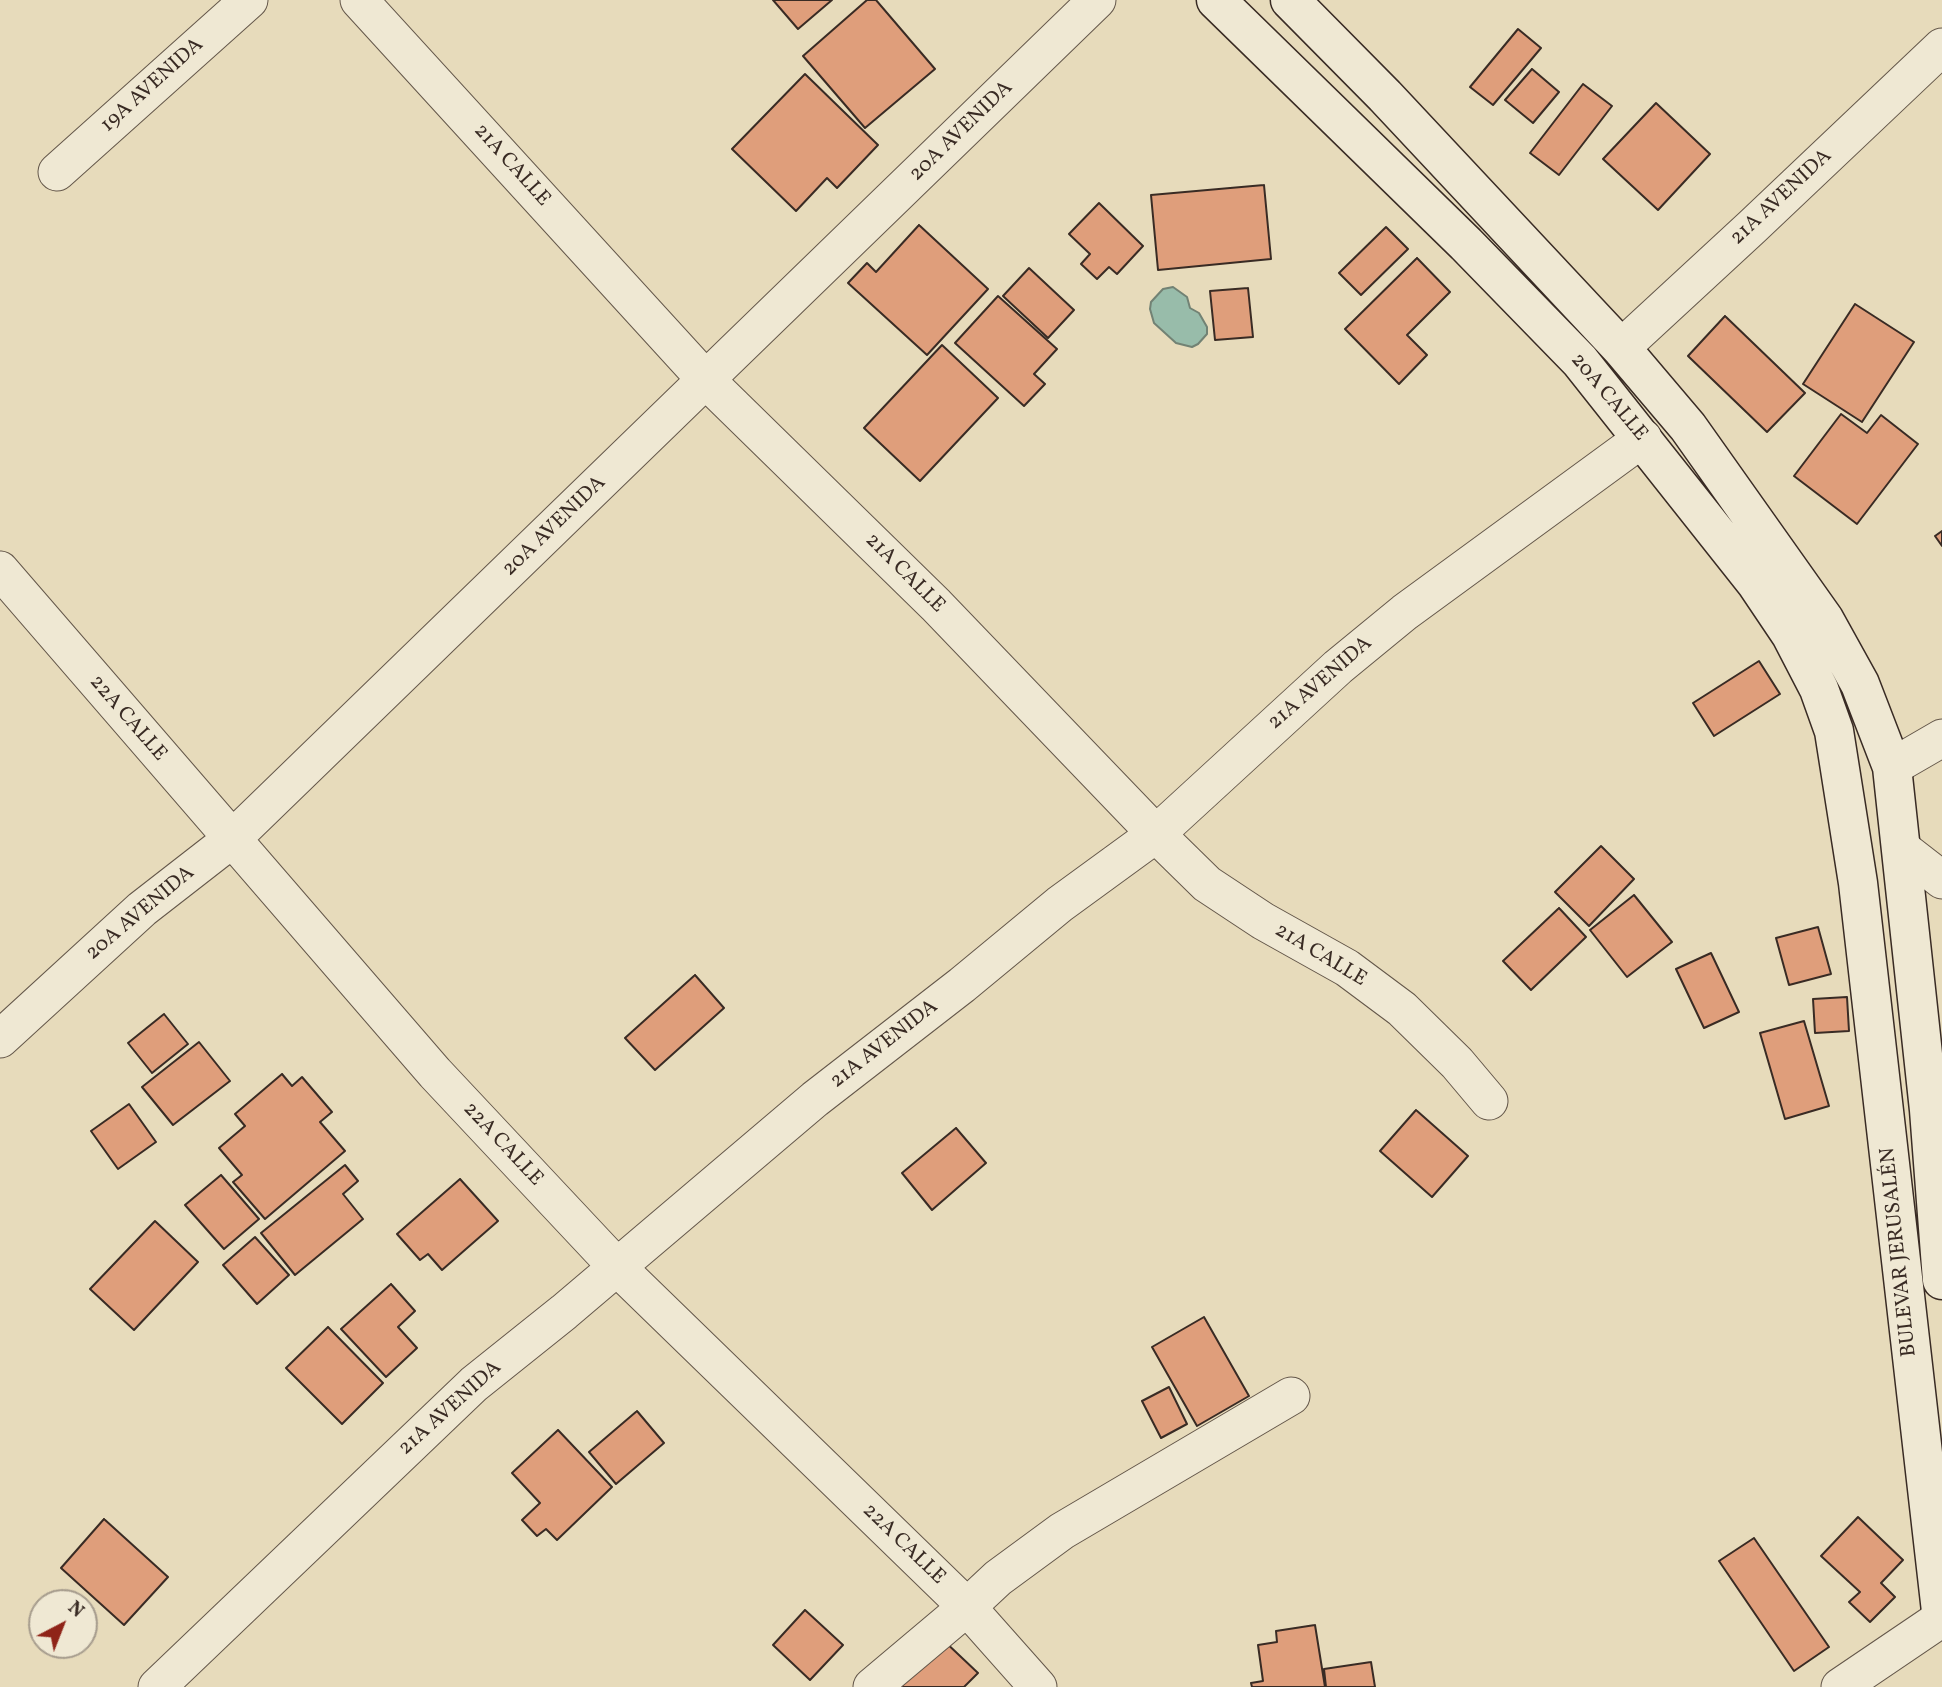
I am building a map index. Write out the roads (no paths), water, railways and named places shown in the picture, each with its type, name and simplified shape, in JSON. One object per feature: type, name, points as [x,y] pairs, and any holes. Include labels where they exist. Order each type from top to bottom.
[{"type":"main road","name":"20A CALLE","points":[[1216,0],[1466,244],[1580,361],[1756,583],[1791,635],[1819,689],[1834,731],[1858,883]]},
{"type":"main road","name":"20A CALLE","points":[[1290,0],[1385,96],[1621,348],[1688,428],[1824,619],[1860,684],[1892,767],[1901,848]]},
{"type":"main road","name":"BULEVAR JERUSALÉN","points":[[1901,848],[1928,1110],[1942,1280]]},
{"type":"main road","name":"BULEVAR JERUSALÉN","points":[[1858,883],[1942,1619]]},
{"type":"street","name":"19A AVENIDA","points":[[57,172],[249,0]]},
{"type":"street","name":"21A CALLE","points":[[359,0],[706,380],[936,605],[1207,884],[1263,921],[1347,968],[1402,1009],[1457,1063],[1489,1101]]},
{"type":"street","name":"20A AVENIDA","points":[[0,1039],[142,909],[232,839],[1097,0]]},
{"type":"street","name":"21A AVENIDA","points":[[1621,348],[1942,47]]},
{"type":"street","name":"21A AVENIDA","points":[[157,1687],[474,1384],[564,1312],[815,1099],[962,985],[1060,904],[1156,834],[1338,667],[1405,612],[1643,438]]},
{"type":"street","name":"22A CALLE","points":[[0,570],[435,1073],[617,1267],[968,1607],[1038,1687]]},
{"type":"street","points":[[1892,767],[1942,738]]},
{"type":"street","points":[[1901,848],[1942,880]]},
{"type":"street","points":[[872,1687],[968,1607],[998,1578],[1062,1531],[1292,1396]]},
{"type":"street","points":[[1840,1687],[1942,1619]]}]
